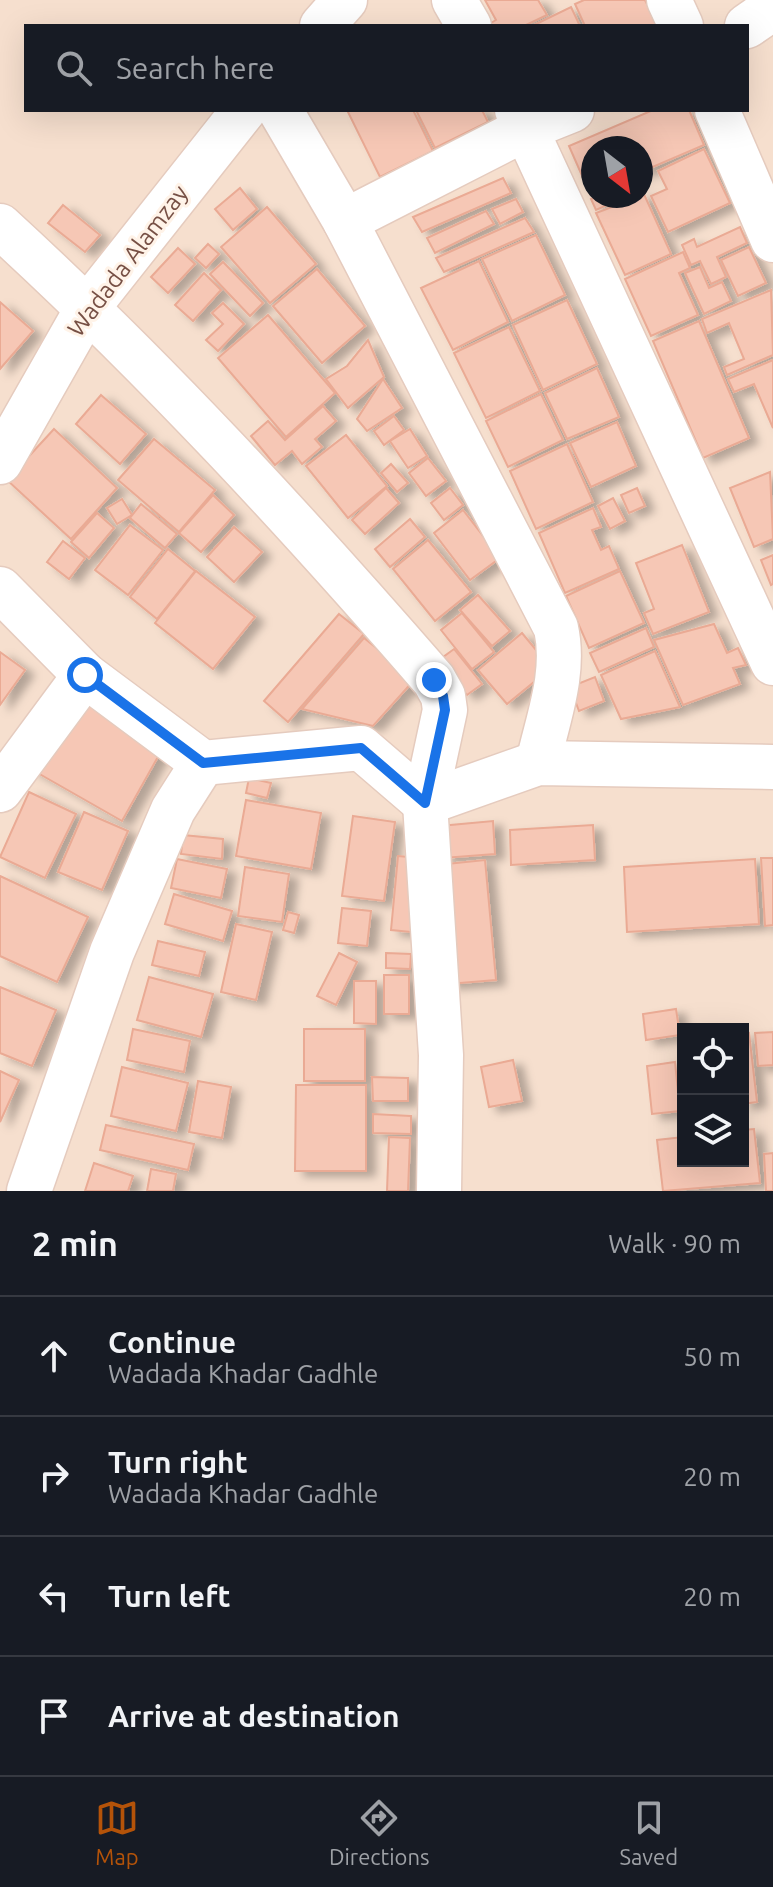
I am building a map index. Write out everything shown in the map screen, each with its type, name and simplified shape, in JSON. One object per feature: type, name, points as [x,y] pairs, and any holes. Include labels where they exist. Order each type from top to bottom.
[{"type":"street","points":[[324,24],[345,0]]},
{"type":"street","points":[[454,0],[468,24]]},
{"type":"street","points":[[669,0],[680,24]]},
{"type":"street","points":[[749,25],[773,8]]},
{"type":"street","name":"Wadada Alamzay","points":[[0,462],[88,307],[242,112]]},
{"type":"street","points":[[281,112],[345,221],[556,628],[560,649],[559,673],[538,763]]},
{"type":"street","points":[[345,221],[522,119],[561,112]]},
{"type":"street","points":[[718,112],[773,240]]},
{"type":"street","points":[[522,119],[773,663]]},
{"type":"street","points":[[0,226],[88,307],[354,588],[434,680],[443,696],[445,710],[425,803],[441,1055],[439,1191]]},
{"type":"street","points":[[0,589],[85,675],[203,763],[361,748],[425,803]]},
{"type":"street","points":[[0,790],[85,675]]},
{"type":"street","points":[[29,1191],[112,952],[173,810],[203,763]]},
{"type":"street","points":[[425,803],[538,763],[773,767]]},
{"type":"shaded area","points":[[0,0],[773,0],[773,1191],[0,1191]]},
{"type":"building","points":[[485,0],[538,0],[547,15],[528,24],[489,24],[496,20]]},
{"type":"building","points":[[584,0],[645,0],[657,24],[584,24],[575,4]]},
{"type":"building","points":[[571,7],[579,24],[536,24]]},
{"type":"building","points":[[348,112],[414,112],[433,151],[380,177]]},
{"type":"building","points":[[417,112],[483,112],[488,122],[435,148]]},
{"type":"building","points":[[648,112],[690,112],[704,145],[653,167],[653,136],[592,136]]},
{"type":"building","points":[[581,141],[581,173],[569,146]]},
{"type":"building","points":[[704,149],[730,203],[668,232],[653,200],[653,195],[667,189],[658,171]]},
{"type":"building","points":[[503,178],[511,193],[422,232],[413,217]]},
{"type":"building","points":[[240,188],[257,209],[233,230],[215,209]]},
{"type":"building","points":[[516,199],[523,212],[500,224],[492,209]]},
{"type":"building","points":[[63,205],[100,235],[85,252],[48,223]]},
{"type":"building","points":[[267,207],[316,264],[270,303],[221,247]]},
{"type":"building","points":[[609,208],[650,208],[671,254],[625,275],[596,213]]},
{"type":"building","points":[[486,211],[494,224],[435,253],[427,238]]},
{"type":"building","points":[[525,218],[534,232],[444,272],[436,258]]},
{"type":"building","points":[[740,227],[747,243],[717,257],[726,277],[711,284],[700,261],[691,265],[682,245],[694,239],[697,247]]},
{"type":"building","points":[[536,235],[565,295],[512,321],[482,259]]},
{"type":"building","points":[[208,244],[219,254],[206,268],[195,258]]},
{"type":"building","points":[[749,247],[766,283],[738,296],[721,260]]},
{"type":"building","points":[[178,248],[195,264],[168,293],[151,277]]},
{"type":"building","points":[[683,252],[690,268],[679,273],[698,315],[651,336],[625,279]]},
{"type":"building","points":[[479,261],[508,322],[453,350],[421,288]]},
{"type":"building","points":[[223,262],[263,303],[250,316],[210,274]]},
{"type":"building","points":[[700,267],[709,288],[722,282],[731,301],[704,314],[685,273]]},
{"type":"building","points":[[317,269],[365,326],[322,363],[273,306]]},
{"type":"building","points":[[204,273],[221,290],[193,321],[175,305]]},
{"type":"building","points":[[771,290],[773,355],[727,375],[724,367],[744,359],[729,323],[707,333],[702,319]]},
{"type":"building","points":[[567,300],[597,364],[543,390],[513,325]]},
{"type":"building","points":[[0,302],[33,331],[0,369]]},
{"type":"building","points":[[223,303],[244,324],[218,351],[206,340],[223,324],[212,313]]},
{"type":"building","points":[[268,315],[335,393],[286,437],[218,358]]},
{"type":"building","points":[[699,321],[749,438],[703,458],[653,341]]},
{"type":"building","points":[[509,327],[540,391],[486,418],[454,353]]},
{"type":"building","points":[[368,340],[384,377],[348,408],[326,379],[347,366]]},
{"type":"building","points":[[773,360],[773,428],[754,384],[734,392],[728,379]]},
{"type":"building","points":[[597,368],[619,417],[567,439],[545,393]]},
{"type":"building","points":[[383,379],[402,408],[367,431],[357,419]]},
{"type":"building","points":[[541,394],[563,440],[508,467],[486,421]]},
{"type":"building","points":[[101,395],[146,434],[120,464],[76,424]]},
{"type":"building","points":[[323,406],[336,421],[315,439],[322,447],[302,464],[292,451],[275,465],[251,436],[268,421],[285,440]]},
{"type":"building","points":[[394,416],[404,430],[384,445],[374,431]]},
{"type":"building","points":[[617,422],[636,466],[591,487],[570,443]]},
{"type":"building","points":[[54,429],[117,488],[71,539],[7,480]]},
{"type":"building","points":[[410,429],[427,456],[408,468],[390,441]]},
{"type":"building","points":[[346,435],[387,486],[348,518],[306,466]]},
{"type":"building","points":[[154,439],[215,490],[179,532],[118,480]]},
{"type":"building","points":[[567,444],[593,502],[536,529],[510,471]]},
{"type":"building","points":[[428,458],[446,481],[426,496],[409,473]]},
{"type":"building","points":[[391,464],[408,483],[397,492],[381,473]]},
{"type":"building","points":[[770,472],[773,539],[754,547],[730,488]]},
{"type":"building","points":[[386,488],[399,503],[365,534],[352,520]]},
{"type":"building","points":[[450,488],[463,505],[444,520],[431,503]]},
{"type":"building","points":[[637,488],[645,506],[629,513],[621,495]]},
{"type":"building","points":[[213,495],[234,515],[201,552],[179,533]]},
{"type":"building","points":[[613,498],[625,521],[610,529],[598,506]]},
{"type":"building","points":[[122,499],[132,515],[117,524],[107,508]]},
{"type":"building","points":[[141,504],[177,534],[165,548],[130,518]]},
{"type":"building","points":[[593,508],[601,527],[592,530],[601,550],[609,546],[619,569],[565,593],[539,533]]},
{"type":"building","points":[[463,510],[500,558],[470,580],[434,533]]},
{"type":"building","points":[[97,513],[114,528],[89,558],[71,542]]},
{"type":"building","points":[[410,519],[425,537],[390,567],[375,549]]},
{"type":"building","points":[[130,525],[163,550],[128,595],[95,570]]},
{"type":"building","points":[[234,527],[262,552],[234,582],[207,557]]},
{"type":"building","points":[[428,540],[471,592],[435,621],[393,569]]},
{"type":"building","points":[[63,541],[85,558],[69,579],[47,562]]},
{"type":"building","points":[[682,545],[709,612],[653,634],[644,613],[654,609],[636,563]]},
{"type":"building","points":[[168,549],[195,571],[157,619],[130,597]]},
{"type":"building","points":[[773,555],[773,584],[771,585],[761,560]]},
{"type":"building","points":[[196,571],[255,617],[213,669],[155,623]]},
{"type":"building","points":[[620,571],[644,623],[589,648],[566,596]]},
{"type":"building","points":[[478,595],[510,631],[492,646],[460,610]]},
{"type":"building","points":[[462,613],[494,652],[472,669],[441,630]]},
{"type":"building","points":[[339,614],[364,634],[288,722],[264,701]]},
{"type":"building","points":[[714,624],[727,653],[738,648],[746,665],[733,668],[740,684],[683,705],[654,640]]},
{"type":"building","points":[[646,628],[654,647],[599,672],[590,653]]},
{"type":"building","points":[[522,633],[551,668],[507,704],[478,670]]},
{"type":"building","points":[[364,638],[415,679],[373,726],[302,709]]},
{"type":"building","points":[[454,649],[482,684],[467,695],[439,660]]},
{"type":"building","points":[[655,651],[680,707],[621,719],[601,675]]},
{"type":"building","points":[[0,652],[25,670],[0,705]]},
{"type":"building","points":[[595,677],[604,701],[579,711],[570,687]]},
{"type":"building","points":[[72,694],[164,746],[122,821],[29,768]]},
{"type":"building","points":[[249,778],[271,783],[267,798],[246,793]]},
{"type":"building","points":[[29,792],[76,814],[45,878],[0,857]]},
{"type":"building","points":[[246,800],[321,813],[311,869],[236,856]]},
{"type":"building","points":[[84,812],[128,831],[102,890],[58,872]]},
{"type":"building","points":[[353,816],[395,822],[384,901],[342,896]]},
{"type":"building","points":[[493,821],[495,854],[443,858],[440,826]]},
{"type":"building","points":[[593,825],[595,860],[511,865],[510,830]]},
{"type":"building","points":[[183,835],[223,839],[222,859],[181,854]]},
{"type":"building","points":[[398,856],[419,858],[411,932],[391,930]]},
{"type":"building","points":[[761,858],[773,858],[773,925],[765,926]]},
{"type":"building","points":[[177,859],[227,869],[221,898],[171,888]]},
{"type":"building","points":[[755,859],[759,924],[627,932],[624,867]]},
{"type":"building","points":[[485,860],[496,980],[448,984],[437,865]]},
{"type":"building","points":[[245,867],[289,874],[282,922],[238,916]]},
{"type":"building","points":[[0,876],[88,917],[57,982],[0,956]]},
{"type":"building","points":[[174,894],[232,911],[223,941],[165,924]]},
{"type":"building","points":[[342,908],[371,911],[367,946],[338,943]]},
{"type":"building","points":[[288,912],[299,915],[294,933],[283,930]]},
{"type":"building","points":[[236,924],[272,932],[256,1000],[221,992]]},
{"type":"building","points":[[158,941],[205,952],[199,976],[152,965]]},
{"type":"building","points":[[339,953],[357,962],[336,1005],[317,996]]},
{"type":"building","points":[[386,953],[411,954],[410,969],[386,968]]},
{"type":"building","points":[[384,975],[409,975],[409,1014],[384,1014]]},
{"type":"building","points":[[149,977],[213,994],[201,1037],[137,1020]]},
{"type":"building","points":[[354,981],[376,981],[376,1024],[354,1023]]},
{"type":"building","points":[[0,987],[56,1010],[32,1066],[0,1053]]},
{"type":"building","points":[[676,1009],[677,1035],[646,1040],[643,1014]]},
{"type":"building","points":[[133,1029],[190,1041],[184,1072],[127,1060]]},
{"type":"building","points":[[304,1029],[365,1029],[365,1081],[304,1081]]},
{"type":"building","points":[[773,1032],[773,1065],[758,1066],[755,1033]]},
{"type":"building","points":[[749,1033],[757,1102],[749,1103]]},
{"type":"building","points":[[513,1060],[522,1101],[489,1107],[481,1067]]},
{"type":"building","points":[[675,1062],[677,1111],[652,1114],[647,1066]]},
{"type":"building","points":[[122,1067],[188,1083],[176,1131],[111,1116]]},
{"type":"building","points":[[0,1071],[19,1080],[0,1122]]},
{"type":"building","points":[[372,1077],[408,1078],[408,1101],[373,1101]]},
{"type":"building","points":[[198,1081],[231,1087],[222,1138],[189,1132]]},
{"type":"building","points":[[296,1085],[366,1085],[366,1171],[295,1171]]},
{"type":"building","points":[[373,1114],[411,1116],[411,1134],[373,1133]]},
{"type":"building","points":[[106,1125],[194,1144],[188,1170],[100,1150]]},
{"type":"building","points":[[749,1129],[754,1129],[760,1183],[663,1191],[657,1140],[677,1138],[677,1167],[749,1167]]},
{"type":"building","points":[[389,1137],[410,1138],[408,1191],[387,1191]]},
{"type":"building","points":[[773,1153],[773,1191],[766,1191],[764,1154]]},
{"type":"building","points":[[94,1163],[133,1176],[128,1191],[85,1191]]},
{"type":"building","points":[[151,1169],[176,1174],[173,1191],[147,1191]]},
{"type":"route","points":[[85,675],[203,763],[361,748],[425,803],[445,710],[443,696],[434,680]]}]
